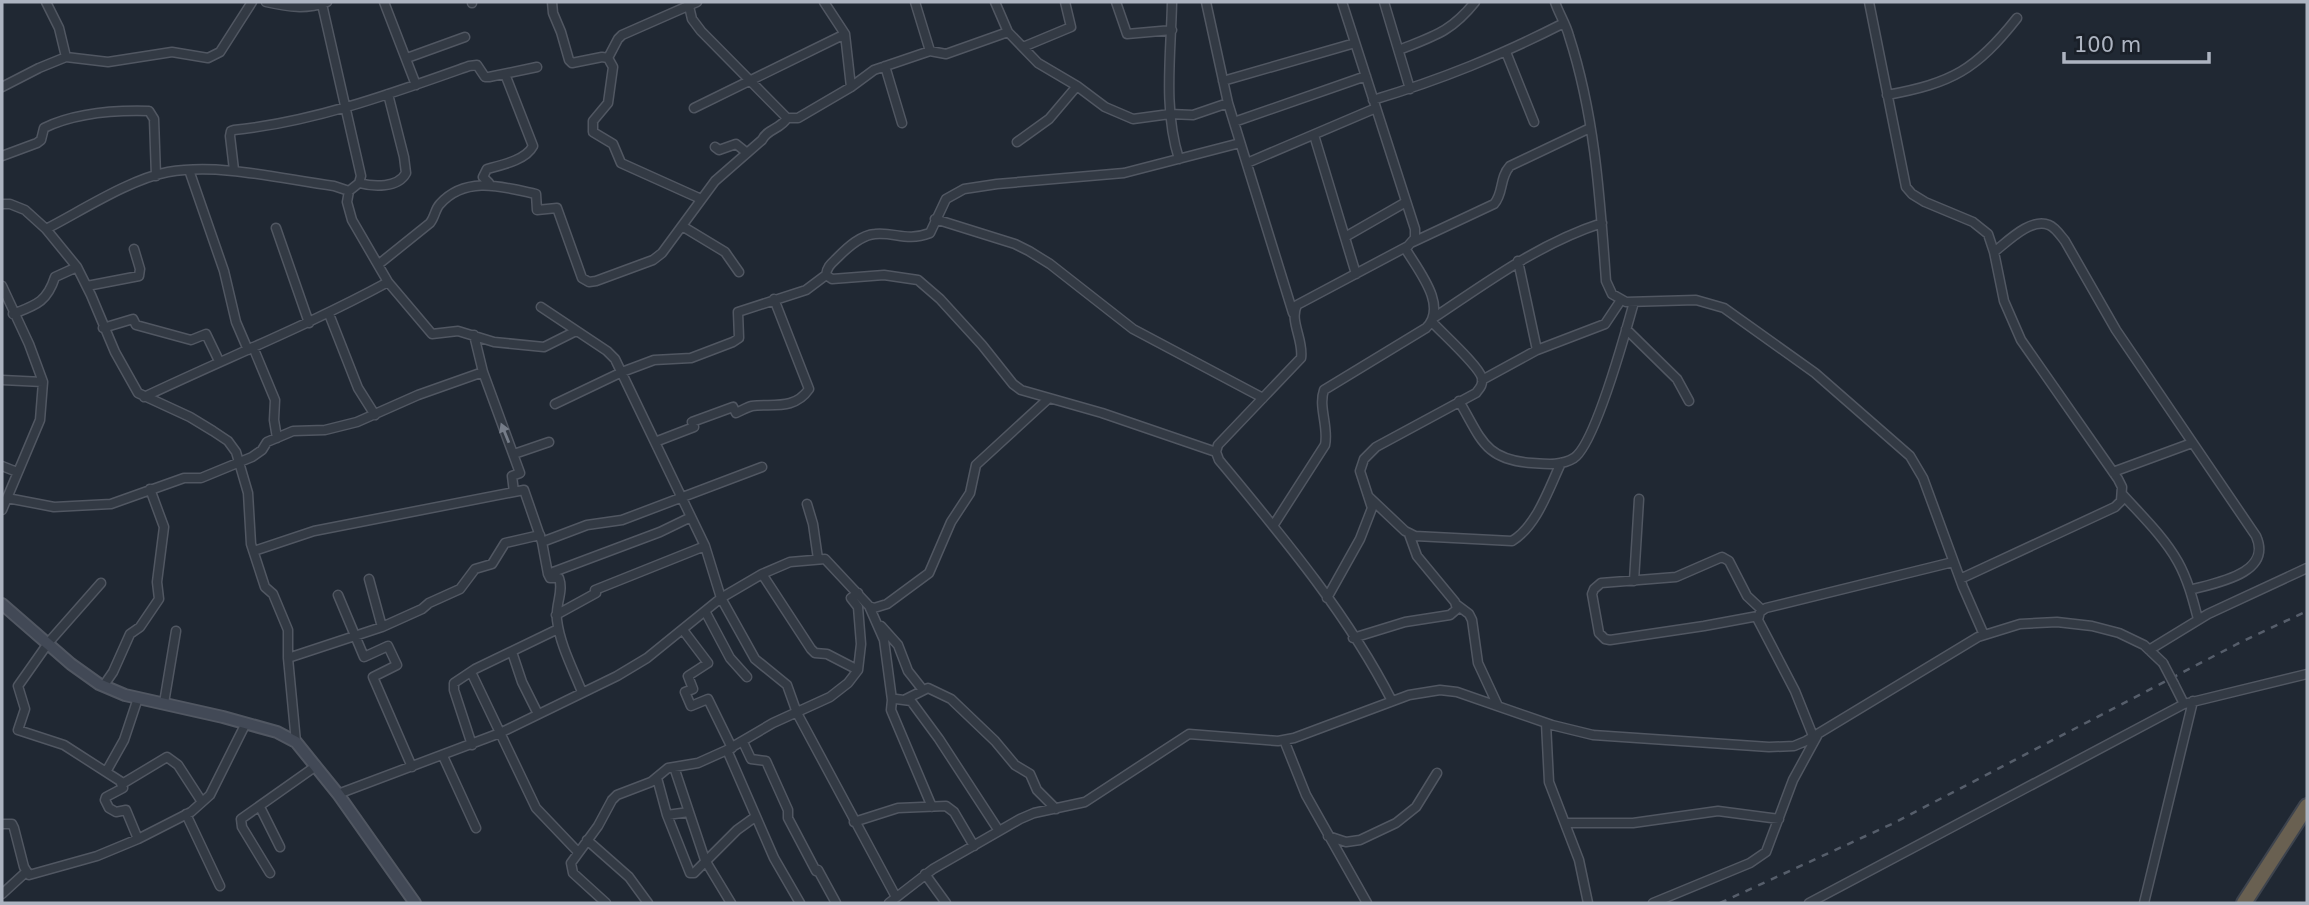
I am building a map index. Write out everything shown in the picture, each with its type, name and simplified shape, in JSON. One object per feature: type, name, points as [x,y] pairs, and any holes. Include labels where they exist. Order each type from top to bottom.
[{"type":"highway","points":[[2244,903],[2307,806]]},
{"type":"main road","points":[[2,604],[99,684],[138,698],[277,732],[296,742],[338,794],[415,903]]},
{"type":"street","points":[[46,2],[59,28],[66,57]]},
{"type":"street","points":[[2,87],[66,57],[108,62],[160,52],[208,58],[215,56],[252,2]]},
{"type":"street","points":[[266,2],[290,8],[306,8],[325,3],[360,168],[359,183],[349,191],[347,202],[352,220],[388,282],[432,334],[458,331],[494,342],[544,347],[576,331]]},
{"type":"street","points":[[384,2],[416,85]]},
{"type":"street","points":[[552,2],[552,13],[569,60],[572,63],[602,57],[608,58],[613,66],[608,103],[593,121],[593,132],[613,144],[621,163],[701,199]]},
{"type":"street","points":[[824,2],[845,34],[851,87]]},
{"type":"street","points":[[915,2],[930,51]]},
{"type":"street","points":[[995,2],[1008,32],[1038,63],[1077,86],[1105,107],[1133,119],[1170,114],[1193,115],[1228,103]]},
{"type":"street","points":[[1023,47],[1071,27],[1065,2]]},
{"type":"street","points":[[1116,2],[1127,34],[1172,30]]},
{"type":"street","points":[[1172,2],[1170,114],[1171,136],[1179,159]]},
{"type":"street","points":[[1206,2],[1228,103],[1302,348],[1301,358],[1218,445],[1216,452],[1219,460],[1327,598],[1379,676],[1392,701]]},
{"type":"street","points":[[1342,2],[1415,229],[1413,242]]},
{"type":"street","points":[[1384,2],[1410,89]]},
{"type":"street","points":[[1399,50],[1446,31],[1460,21],[1475,2]]},
{"type":"street","points":[[1555,2],[1583,88],[1591,128],[1599,179],[1606,281],[1612,293],[1621,300],[1634,302],[1696,300],[1724,308],[1815,373],[1910,456],[1923,478],[1959,579],[1984,635]]},
{"type":"street","points":[[1869,2],[1906,187],[1925,202],[1981,227],[1987,234],[1994,252],[2004,301],[2021,340],[2122,487],[2121,501],[2115,507],[1959,579]]},
{"type":"street","points":[[608,58],[622,35],[691,3],[692,19],[701,32],[787,118],[798,118],[874,70],[930,51],[946,54],[1008,32]]},
{"type":"street","points":[[1887,95],[1935,84],[1973,65],[1994,47],[2017,18]]},
{"type":"street","points":[[1247,163],[1314,135],[1410,89],[1463,71],[1564,23]]},
{"type":"street","points":[[694,108],[845,34]]},
{"type":"street","points":[[407,58],[465,37]]},
{"type":"street","points":[[1223,81],[1355,43]]},
{"type":"street","points":[[1506,52],[1534,122]]},
{"type":"street","points":[[234,170],[231,131],[279,125],[477,65],[485,77],[537,66]]},
{"type":"street","points":[[885,66],[902,123]]},
{"type":"street","points":[[489,183],[483,177],[487,169],[514,160],[530,151],[533,146],[505,74]]},
{"type":"street","points":[[1234,122],[1366,76]]},
{"type":"street","points":[[1017,142],[1049,119],[1077,86]]},
{"type":"street","points":[[359,183],[376,186],[399,181],[406,173],[388,94]]},
{"type":"street","points":[[2,156],[37,143],[41,140],[41,131],[44,128],[61,122],[90,115],[149,111],[154,118],[156,176]]},
{"type":"street","points":[[379,264],[430,223],[438,205],[447,198],[463,189],[489,183],[536,194],[537,210],[557,208],[582,278],[589,282],[653,260],[662,253],[715,181],[762,140],[766,133],[784,124],[787,118]]},
{"type":"street","points":[[1293,313],[1302,301],[1413,242],[1494,204],[1500,195],[1503,177],[1510,166],[1591,128]]},
{"type":"street","points":[[1314,135],[1356,274]]},
{"type":"street","points":[[555,404],[654,360],[691,358],[733,342],[741,335],[738,312],[806,290],[826,275],[827,269],[848,246],[867,236],[875,234],[920,237],[930,233],[946,199],[964,189],[1124,173],[1240,143]]},
{"type":"street","points":[[715,147],[719,150],[736,144],[746,152]]},
{"type":"street","points":[[46,229],[112,194],[156,176],[189,170],[234,170],[334,186],[349,191]]},
{"type":"street","points":[[189,170],[224,271],[236,322],[275,400],[277,438]]},
{"type":"street","points":[[1345,237],[1406,202]]},
{"type":"street","points":[[2,204],[25,210],[46,229],[77,267],[103,328],[134,387],[144,397],[190,417],[228,441],[240,461],[248,492],[250,536],[254,551],[265,587],[273,594],[282,611],[289,638],[288,658],[296,742]]},
{"type":"street","points":[[935,219],[1015,244],[1029,251],[1050,264],[1133,329],[1263,398]]},
{"type":"street","points":[[1273,526],[1325,445],[1327,434],[1322,397],[1324,390],[1518,261],[1550,243],[1602,223]]},
{"type":"street","points":[[1994,252],[2039,223],[2055,229],[2065,241],[2116,330],[2256,536],[2259,554],[2255,562],[2241,574],[2190,590]]},
{"type":"street","points":[[682,226],[725,252],[738,272]]},
{"type":"street","points":[[276,228],[309,323]]},
{"type":"street","points":[[1327,598],[1372,508],[1360,471],[1368,454],[1388,440],[1476,393],[1482,385],[1477,368],[1433,319],[1435,304],[1405,248]]},
{"type":"street","points":[[87,286],[139,276],[134,249]]},
{"type":"street","points":[[1518,261],[1537,350]]},
{"type":"street","points":[[13,314],[41,302],[50,291],[54,278],[77,267]]},
{"type":"street","points":[[826,275],[832,279],[884,275],[918,281],[940,299],[1013,384],[1032,395],[1102,413],[1216,452]]},
{"type":"street","points":[[144,397],[219,361],[329,314],[388,282]]},
{"type":"street","points":[[2,286],[5,305],[29,344],[43,382],[40,420],[2,510]]},
{"type":"street","points":[[655,442],[694,427],[692,422],[720,410],[733,407],[736,413],[754,405],[775,407],[804,396],[808,389],[774,299]]},
{"type":"street","points":[[1482,380],[1537,350],[1605,324],[1621,300]]},
{"type":"street","points":[[1459,401],[1494,454],[1514,462],[1561,463],[1579,454],[1614,370],[1634,302]]},
{"type":"street","points":[[541,307],[607,351],[622,372],[705,546],[721,598],[755,659],[787,685],[797,713],[896,897]]},
{"type":"street","points":[[329,314],[358,388],[375,415]]},
{"type":"street","points":[[103,328],[133,319],[135,325],[191,341],[206,334],[219,361]]},
{"type":"street","points":[[1626,329],[1679,382],[1689,401]]},
{"type":"street","points":[[474,335],[483,372],[520,474],[512,476],[541,538],[548,574],[550,578],[559,578],[562,591],[556,615],[558,629],[582,692]]},
{"type":"street","points":[[7,498],[54,507],[111,504],[184,478],[201,478],[252,457],[262,450],[267,442],[293,431],[325,430],[357,422],[418,395],[483,372]]},
{"type":"street","points":[[2,380],[43,382]]},
{"type":"street","points":[[869,606],[874,608],[887,604],[929,572],[951,522],[970,493],[976,465],[1048,399]]},
{"type":"street","points":[[514,454],[548,442]]},
{"type":"street","points":[[2113,472],[2192,443]]},
{"type":"street","points":[[1409,534],[1438,539],[1512,541],[1533,518],[1561,463]]},
{"type":"street","points":[[2,466],[17,472]]},
{"type":"street","points":[[288,658],[382,627],[460,589],[475,569],[492,564],[505,543],[622,520],[762,467]]},
{"type":"street","points":[[104,685],[113,672],[130,634],[159,599],[157,582],[164,527],[150,489]]},
{"type":"street","points":[[254,551],[314,531],[519,491]]},
{"type":"street","points":[[2123,495],[2170,550],[2190,590],[2199,619]]},
{"type":"street","points":[[1369,498],[1409,534],[1417,556],[1457,606],[1469,614],[1478,663],[1497,706]]},
{"type":"street","points":[[1634,581],[1639,499]]},
{"type":"street","points":[[807,504],[813,523],[818,559]]},
{"type":"street","points":[[548,574],[660,532],[691,517]]},
{"type":"street","points":[[556,615],[596,593],[595,590],[705,546]]},
{"type":"street","points":[[1815,735],[1763,630],[1760,613],[1747,596],[1729,561],[1722,557],[1676,577],[1604,583],[1594,589],[1592,594],[1599,633],[1605,639],[1654,634],[1760,613],[1953,562]]},
{"type":"street","points":[[338,794],[500,733],[617,676],[647,658],[721,598],[762,574],[790,562],[825,559],[869,606],[877,623],[884,640],[891,710],[932,807]]},
{"type":"street","points":[[2149,650],[2199,619],[2307,568]]},
{"type":"street","points":[[762,574],[811,649],[858,670]]},
{"type":"street","points":[[369,579],[382,627]]},
{"type":"street","points":[[101,583],[49,642],[18,687],[24,709],[18,730],[64,745],[122,784]]},
{"type":"street","points":[[606,903],[573,873],[571,863],[598,826],[612,800],[617,795],[657,778],[664,771],[698,763],[729,749],[773,723],[831,697],[848,683],[858,670],[861,644],[858,607],[851,598],[858,593]]},
{"type":"street","points":[[338,595],[364,657],[388,646],[397,665],[373,677],[412,767]]},
{"type":"street","points":[[1353,638],[1405,622],[1450,615],[1457,606]]},
{"type":"street","points":[[705,611],[730,658],[747,677]]},
{"type":"street","points":[[888,903],[925,874],[999,831],[1034,813],[1085,802],[1189,734],[1284,740],[1310,733],[1409,695],[1440,690],[1457,692],[1546,723],[1593,735],[1769,747],[1794,746],[1984,635],[2020,624],[2057,622],[2092,626],[2119,633],[2149,650],[2163,663],[2188,703],[2144,903]]},
{"type":"street","points":[[877,623],[898,645],[908,671],[923,690]]},
{"type":"street","points":[[472,745],[454,683],[457,679],[558,629]]},
{"type":"street","points":[[683,630],[708,663],[688,676],[693,689],[685,692],[691,706],[708,699],[755,817],[774,858],[800,903]]},
{"type":"street","points":[[164,704],[176,631]]},
{"type":"street","points":[[512,652],[522,682],[538,714]]},
{"type":"street","points":[[471,672],[536,808],[578,852]]},
{"type":"street","points":[[1810,903],[2188,703],[2307,674]]},
{"type":"street","points":[[892,700],[906,699],[923,690],[933,689],[951,699],[995,741],[1015,765],[1030,774],[1037,790],[1056,809]]},
{"type":"street","points":[[106,772],[124,740],[138,698]]},
{"type":"street","points":[[906,699],[911,701],[939,739],[999,831]]},
{"type":"street","points":[[2,824],[12,824],[29,875],[85,860],[138,839],[186,814],[210,796],[246,723]]},
{"type":"street","points":[[1546,723],[1549,782],[1580,860],[1588,903]]},
{"type":"street","points":[[1653,903],[1760,857],[1771,842],[1793,780],[1815,735]]},
{"type":"street","points":[[1284,740],[1301,785],[1367,903]]},
{"type":"street","points":[[743,742],[751,759],[766,761],[802,846],[836,903]]},
{"type":"street","points":[[443,756],[476,828]]},
{"type":"street","points":[[122,784],[167,757],[178,765],[202,802]]},
{"type":"street","points":[[270,873],[240,822],[316,766]]},
{"type":"street","points":[[674,767],[705,860],[731,903]]},
{"type":"street","points":[[1328,836],[1346,842],[1360,840],[1396,823],[1416,807],[1437,773]]},
{"type":"street","points":[[657,778],[667,815],[688,871],[694,873],[737,830],[755,817]]},
{"type":"street","points":[[122,784],[123,788],[105,800],[109,808],[116,812],[126,810],[138,839]]},
{"type":"street","points":[[260,807],[280,847]]},
{"type":"street","points":[[854,822],[898,808],[950,808],[974,846]]},
{"type":"street","points":[[1565,823],[1633,823],[1718,811],[1779,819]]},
{"type":"street","points":[[667,815],[689,812]]},
{"type":"street","points":[[186,814],[220,886]]},
{"type":"street","points":[[587,840],[629,877],[648,903]]},
{"type":"street","points":[[2,894],[26,872]]},
{"type":"street","points":[[925,874],[946,903]]},
{"type":"railway","points":[[1720,903],[1894,823],[2237,644],[2307,611]]}]
